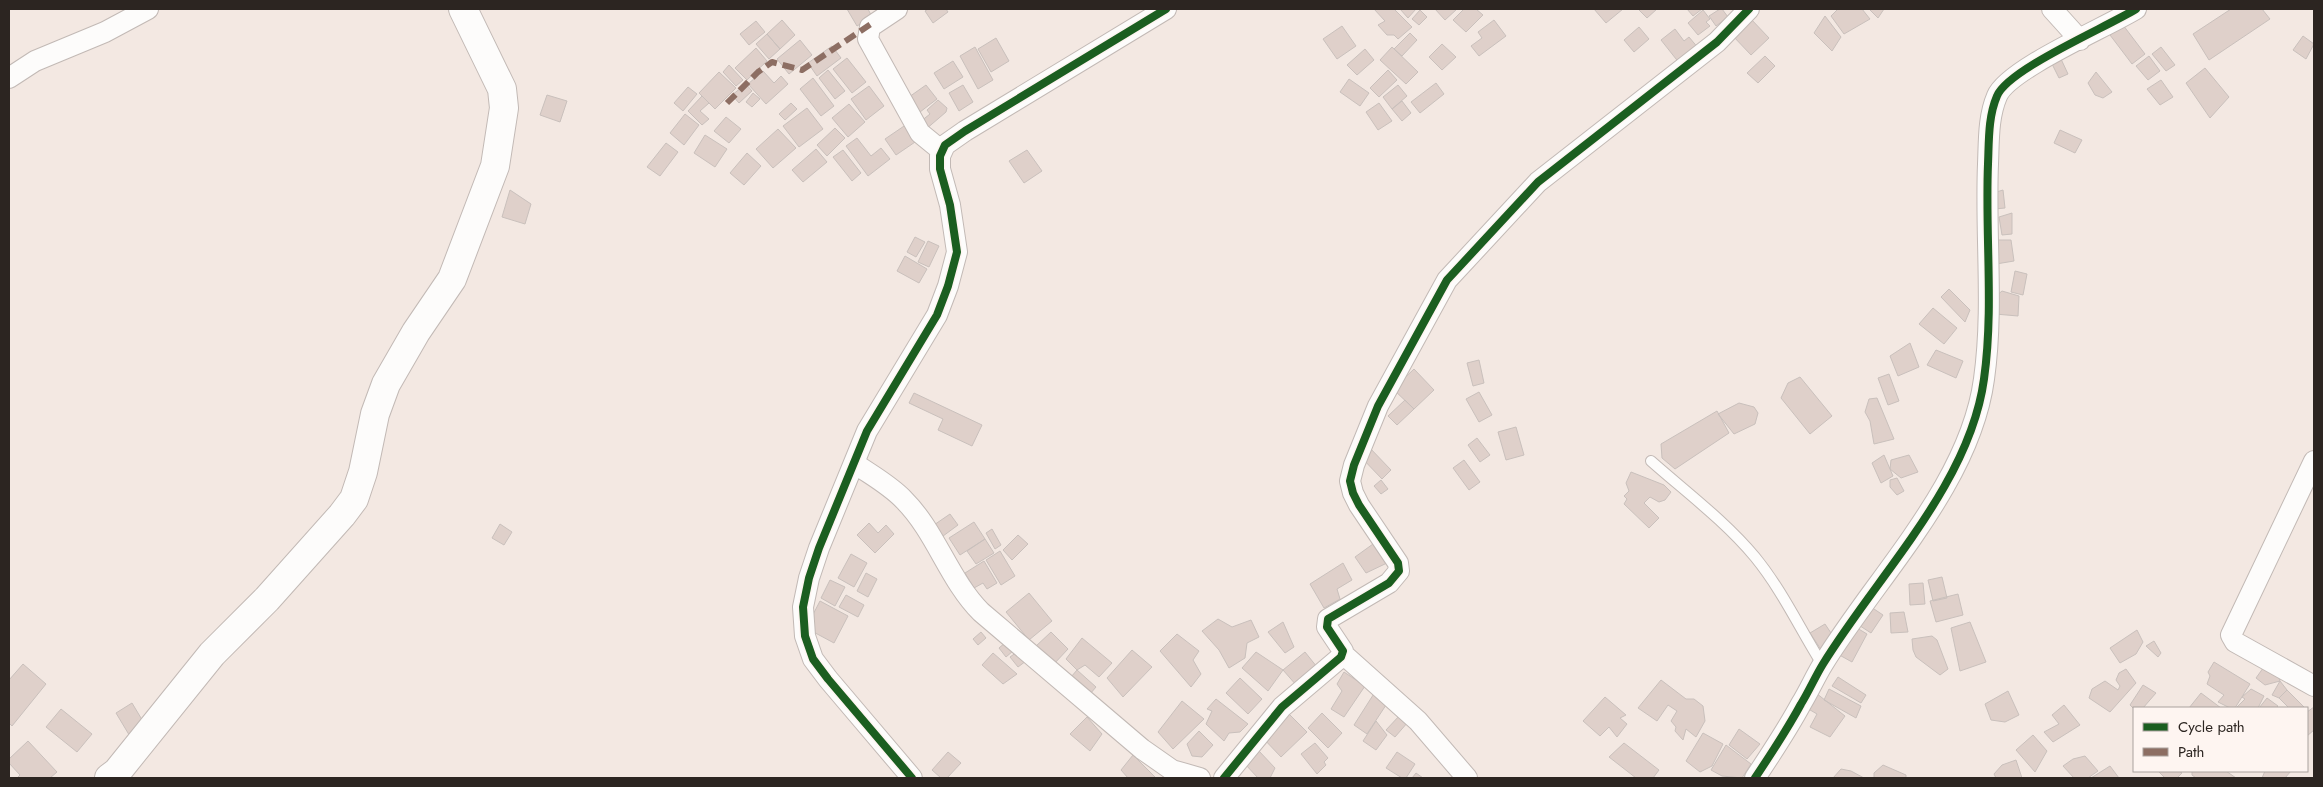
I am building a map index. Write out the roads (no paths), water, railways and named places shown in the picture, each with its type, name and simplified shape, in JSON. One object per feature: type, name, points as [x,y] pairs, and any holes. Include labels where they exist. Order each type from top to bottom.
[{"type":"street","points":[[9,78],[35,61],[105,32],[148,9]]},
{"type":"street","points":[[109,778],[117,772],[212,654],[267,599],[342,515],[354,498],[361,479],[375,414],[386,384],[452,279],[495,166],[504,108],[502,89],[463,9]]},
{"type":"street","points":[[897,9],[870,27],[868,40],[917,128],[942,151]]},
{"type":"street","points":[[912,778],[813,659],[805,636],[803,607],[809,578],[819,548],[867,432],[937,315],[953,270],[957,252],[950,205],[940,170],[940,156],[945,146],[965,131],[1166,9]]},
{"type":"street","points":[[1467,778],[1418,721],[1343,654],[1327,626],[1328,619],[1389,583],[1399,571],[1398,563],[1353,493],[1350,481],[1354,465],[1378,406],[1447,280],[1538,182],[1717,42],[1749,9]]},
{"type":"street","points":[[2052,9],[2080,40]]},
{"type":"street","points":[[1755,778],[1773,752],[1822,664],[1947,483],[1967,444],[1978,409],[1984,379],[1987,331],[1987,186],[1990,125],[1997,96],[2002,87],[2010,80],[2033,65],[2136,9]]},
{"type":"street","points":[[2314,462],[2231,635],[2235,642],[2314,686]]},
{"type":"street","points":[[854,463],[904,500],[916,514],[968,599],[981,612],[1142,749],[1172,770],[1200,778]]},
{"type":"street","points":[[1224,778],[1282,707],[1343,654]]},
{"type":"street","points":[[1769,778],[1773,752]]},
{"type":"lane","points":[[1651,461],[1729,529],[1755,558],[1798,621],[1822,664]]}]
